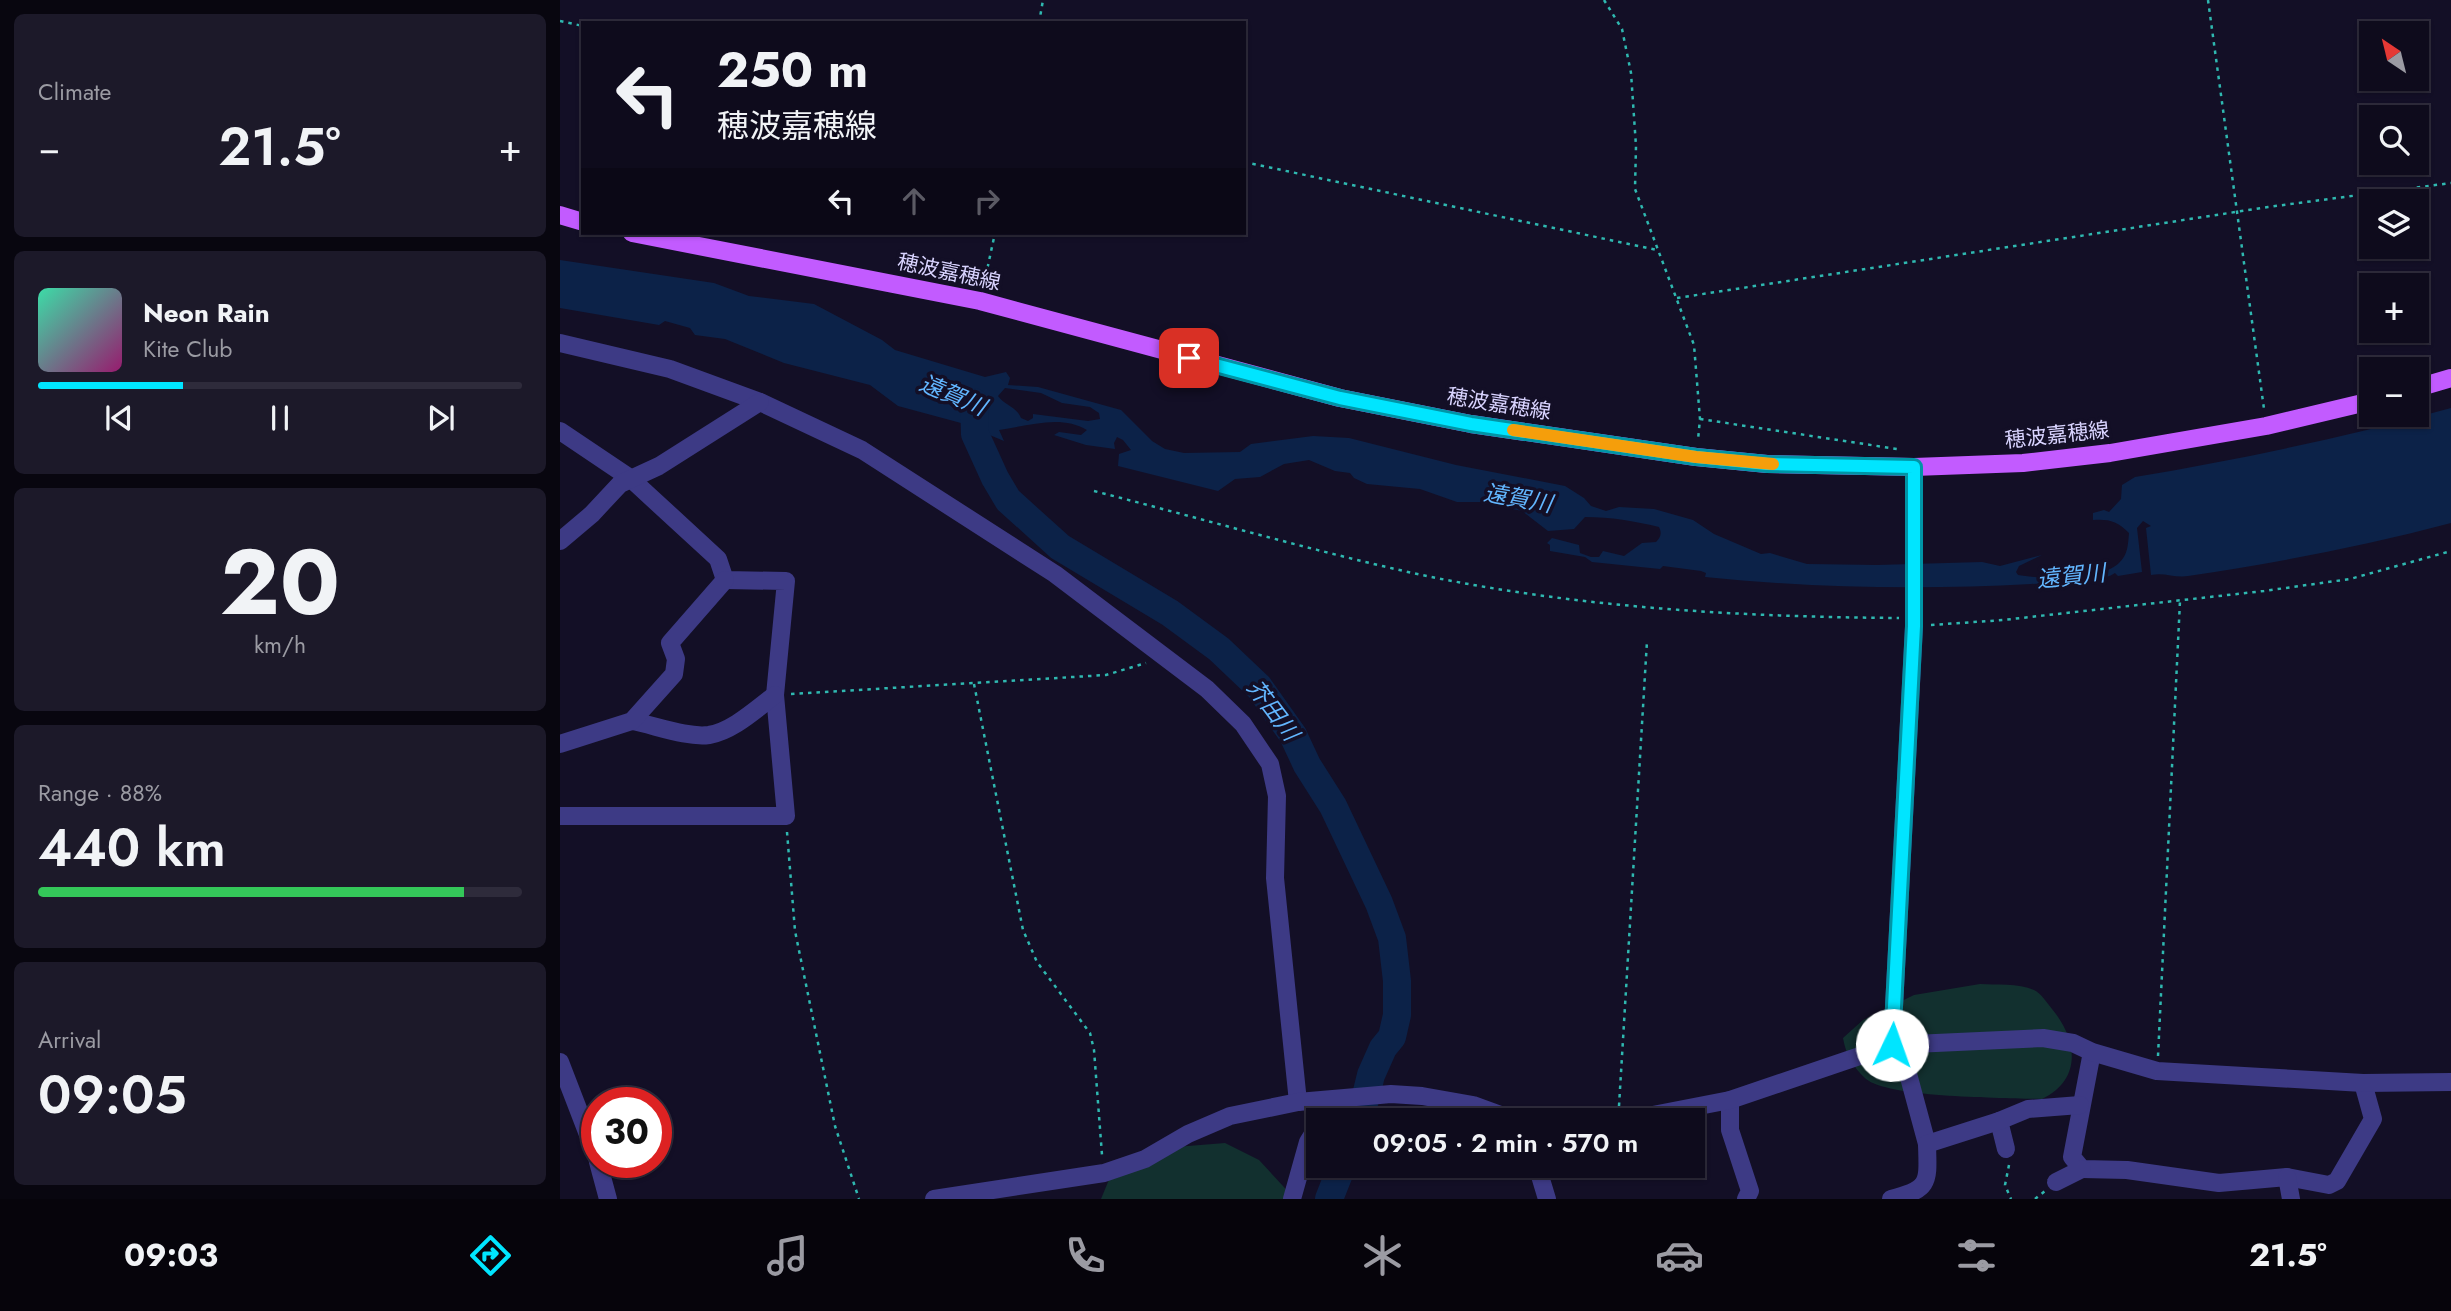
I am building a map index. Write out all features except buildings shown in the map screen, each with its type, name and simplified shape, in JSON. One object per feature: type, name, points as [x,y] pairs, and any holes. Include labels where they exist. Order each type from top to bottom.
[{"type":"main road","points":[[560,215],[581,221]]},
{"type":"main road","name":"穂波嘉穂線","points":[[642,235],[980,301],[1340,398],[1471,424],[1696,457],[1767,464],[1914,474],[2023,463],[2110,453],[2266,426],[2359,404]]},
{"type":"main road","points":[[2429,384],[2451,378]]},
{"type":"street","points":[[560,343],[670,369],[760,402],[862,450],[1055,575],[1207,689],[1243,724],[1270,764],[1277,796],[1275,878],[1298,1102]]},
{"type":"street","points":[[560,541],[592,514],[620,484],[669,460],[760,402]]},
{"type":"street","points":[[560,432],[630,478],[718,559],[726,580]]},
{"type":"street","points":[[1891,1199],[1913,1193],[1923,1186],[1928,1173],[1927,1144],[1898,1045],[1913,622],[1914,474]]},
{"type":"street","points":[[560,816],[786,816],[775,695],[786,581],[726,580],[670,643],[676,659],[674,674],[632,721]]},
{"type":"street","points":[[560,744],[632,721],[709,735],[729,728],[775,695]]},
{"type":"street","points":[[1664,1108],[1730,1100],[1898,1045],[2043,1038],[2073,1043],[2092,1052],[2157,1071],[2363,1083],[2451,1082]]},
{"type":"street","points":[[2082,1169],[2073,1157],[2080,1105],[2092,1052]]},
{"type":"street","points":[[560,1062],[581,1118]]},
{"type":"street","points":[[2056,1182],[2082,1169],[2127,1170],[2219,1182],[2287,1177],[2329,1185],[2337,1181],[2373,1119],[2363,1083]]},
{"type":"street","points":[[934,1199],[1104,1173],[1145,1159],[1188,1134],[1230,1116],[1298,1102],[1391,1094],[1422,1096],[1481,1108]]},
{"type":"street","points":[[1730,1100],[1730,1130],[1750,1191],[1746,1199]]},
{"type":"street","points":[[1328,1108],[1332,1101]]},
{"type":"street","points":[[1927,1144],[2028,1109],[2080,1105]]},
{"type":"street","points":[[1998,1121],[2006,1149]]},
{"type":"street","points":[[1293,1199],[1306,1150]]},
{"type":"street","points":[[2287,1177],[2291,1199]]},
{"type":"street","points":[[602,1178],[608,1199]]},
{"type":"street","points":[[1541,1178],[1547,1199]]},
{"type":"path","points":[[1039,21],[1044,0]]},
{"type":"path","points":[[1604,0],[1622,29],[1631,73],[1636,146],[1635,189],[1694,345],[1700,419],[1696,457]]},
{"type":"path","points":[[2208,0],[2266,426]]},
{"type":"path","points":[[560,22],[581,26]]},
{"type":"path","points":[[1246,162],[1657,250]]},
{"type":"path","points":[[1677,298],[2451,183]]},
{"type":"path","points":[[980,301],[995,235]]},
{"type":"path","points":[[1700,419],[1900,449]]},
{"type":"path","points":[[1094,491],[1409,572],[1524,592],[1629,606],[1913,622],[2003,620],[2350,579],[2451,551]]},
{"type":"path","points":[[2157,1071],[2180,601]]},
{"type":"path","points":[[1623,1108],[1647,641]]},
{"type":"path","points":[[775,695],[1106,675],[1166,657]]},
{"type":"path","points":[[974,684],[1023,930],[1037,962],[1090,1033],[1094,1050],[1104,1173]]},
{"type":"path","points":[[786,816],[795,931],[835,1126],[859,1199]]},
{"type":"path","points":[[2006,1149],[2009,1157],[2005,1185],[2011,1199]]},
{"type":"green space","points":[[1980,984],[2014,985],[2034,990],[2044,998],[2061,1021],[2071,1046],[2072,1058],[2070,1070],[2055,1091],[2042,1099],[1950,1096],[1879,1085],[1866,1079],[1857,1070],[1843,1038],[1863,1020],[1914,995]]},
{"type":"green space","points":[[1225,1143],[1259,1160],[1295,1199],[1101,1199],[1115,1165],[1151,1149]]},
{"type":"water","name":"遠賀川","points":[[560,260],[714,283],[749,296],[814,304],[882,340],[895,350],[985,377],[1006,372],[1010,378],[1008,385],[1038,387],[1121,410],[1152,441],[1165,449],[1184,453],[1240,452],[1251,444],[1313,436],[1349,438],[1456,465],[1565,486],[1591,506],[1606,511],[1619,507],[1654,509],[1693,520],[1714,534],[1761,554],[1770,553],[1807,564],[1982,562],[2000,566],[2042,555],[2019,566],[2016,572],[2018,575],[2070,577],[2099,573],[2122,560],[2129,533],[2112,522],[2093,520],[2093,513],[2104,510],[2109,512],[2121,499],[2122,485],[2135,477],[2294,447],[2377,427],[2429,427],[2429,414],[2451,408],[2451,523],[2320,553],[2183,576],[2151,575],[2146,528],[2151,526],[2143,521],[2137,528],[2142,572],[2118,576],[2115,573],[2085,582],[1868,587],[1705,577],[1706,573],[1701,571],[1592,562],[1585,557],[1550,551],[1550,545],[1547,543],[1552,538],[1579,545],[1580,553],[1591,557],[1599,557],[1603,551],[1624,556],[1642,543],[1656,542],[1660,535],[1659,527],[1585,517],[1574,529],[1548,531],[1522,511],[1480,502],[1457,502],[1420,489],[1367,484],[1350,473],[1335,471],[1309,460],[1284,464],[1260,477],[1235,479],[1218,491],[1118,466],[1119,454],[1131,450],[1117,437],[1115,449],[1086,445],[1054,435],[1059,432],[1081,435],[1087,430],[1077,425],[1044,422],[999,430],[1004,441],[961,423],[898,406],[870,385],[784,363],[725,339],[695,335],[690,328],[665,321],[659,325],[560,308]],"holes":[[[1005,388],[1041,393],[1062,403],[1090,407],[1099,413],[1100,419],[1088,421],[1033,414],[1033,418],[1028,421],[1021,418],[1017,411],[998,396]]]},
{"type":"waterway","name":"芥田川","points":[[974,402],[975,434],[1008,500],[1060,547],[1170,613],[1219,649],[1259,687],[1293,735],[1307,765],[1333,806],[1379,903],[1392,938],[1397,981],[1397,1015],[1392,1037],[1383,1048],[1371,1075],[1363,1108]]},
{"type":"waterway","name":"芥田川","points":[[1329,1199],[1337,1178]]},
{"type":"slow traffic","points":[[1513,430],[1696,457],[1773,464]]},
{"type":"route","points":[[1189,358],[1340,398],[1471,424],[1696,457],[1767,464],[1914,467],[1914,626],[1892,1045]]}]
